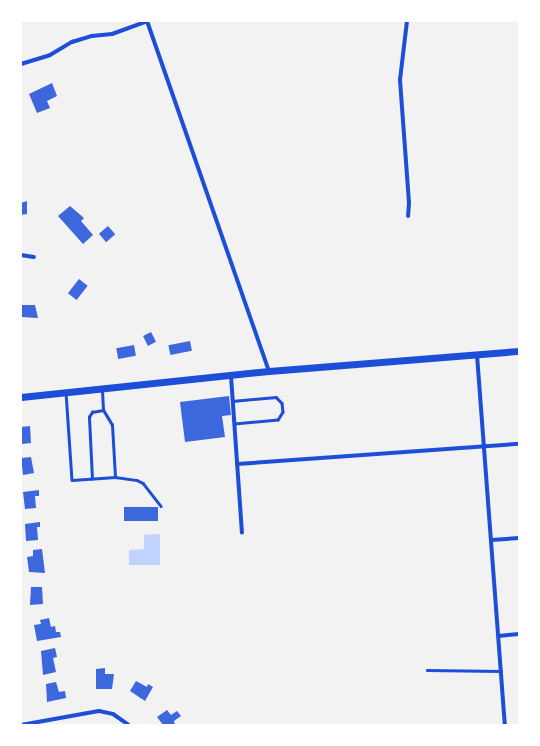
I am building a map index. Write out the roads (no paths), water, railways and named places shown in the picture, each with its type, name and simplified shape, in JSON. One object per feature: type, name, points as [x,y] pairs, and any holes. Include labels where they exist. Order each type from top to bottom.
[{"type":"main road","points":[[21,397],[269,371],[519,351]]},
{"type":"street","points":[[21,64],[50,55],[72,42],[92,36],[112,34],[147,21],[269,371]]},
{"type":"street","points":[[407,21],[400,80],[409,203],[408,216]]},
{"type":"street","points":[[21,255],[34,257]]},
{"type":"street","points":[[477,354],[505,725]]},
{"type":"street","points":[[231,376],[242,533]]},
{"type":"street","points":[[237,464],[519,444]]},
{"type":"street","points":[[491,540],[519,538]]},
{"type":"street","points":[[499,636],[519,634]]},
{"type":"street","points":[[21,724],[99,711],[113,714],[129,725]]},
{"type":"lane","points":[[102,389],[103,410],[112,425],[115,477]]},
{"type":"lane","points":[[66,392],[72,480],[115,477],[137,480],[142,483],[161,506]]},
{"type":"lane","points":[[232,401],[276,397],[282,403],[282,412],[278,420],[234,424]]},
{"type":"lane","points":[[92,479],[89,417],[92,412],[103,410]]},
{"type":"lane","points":[[427,670],[501,672]]},
{"type":"water","points":[[160,534],[160,565],[129,565],[129,550],[144,549],[144,535]]}]
